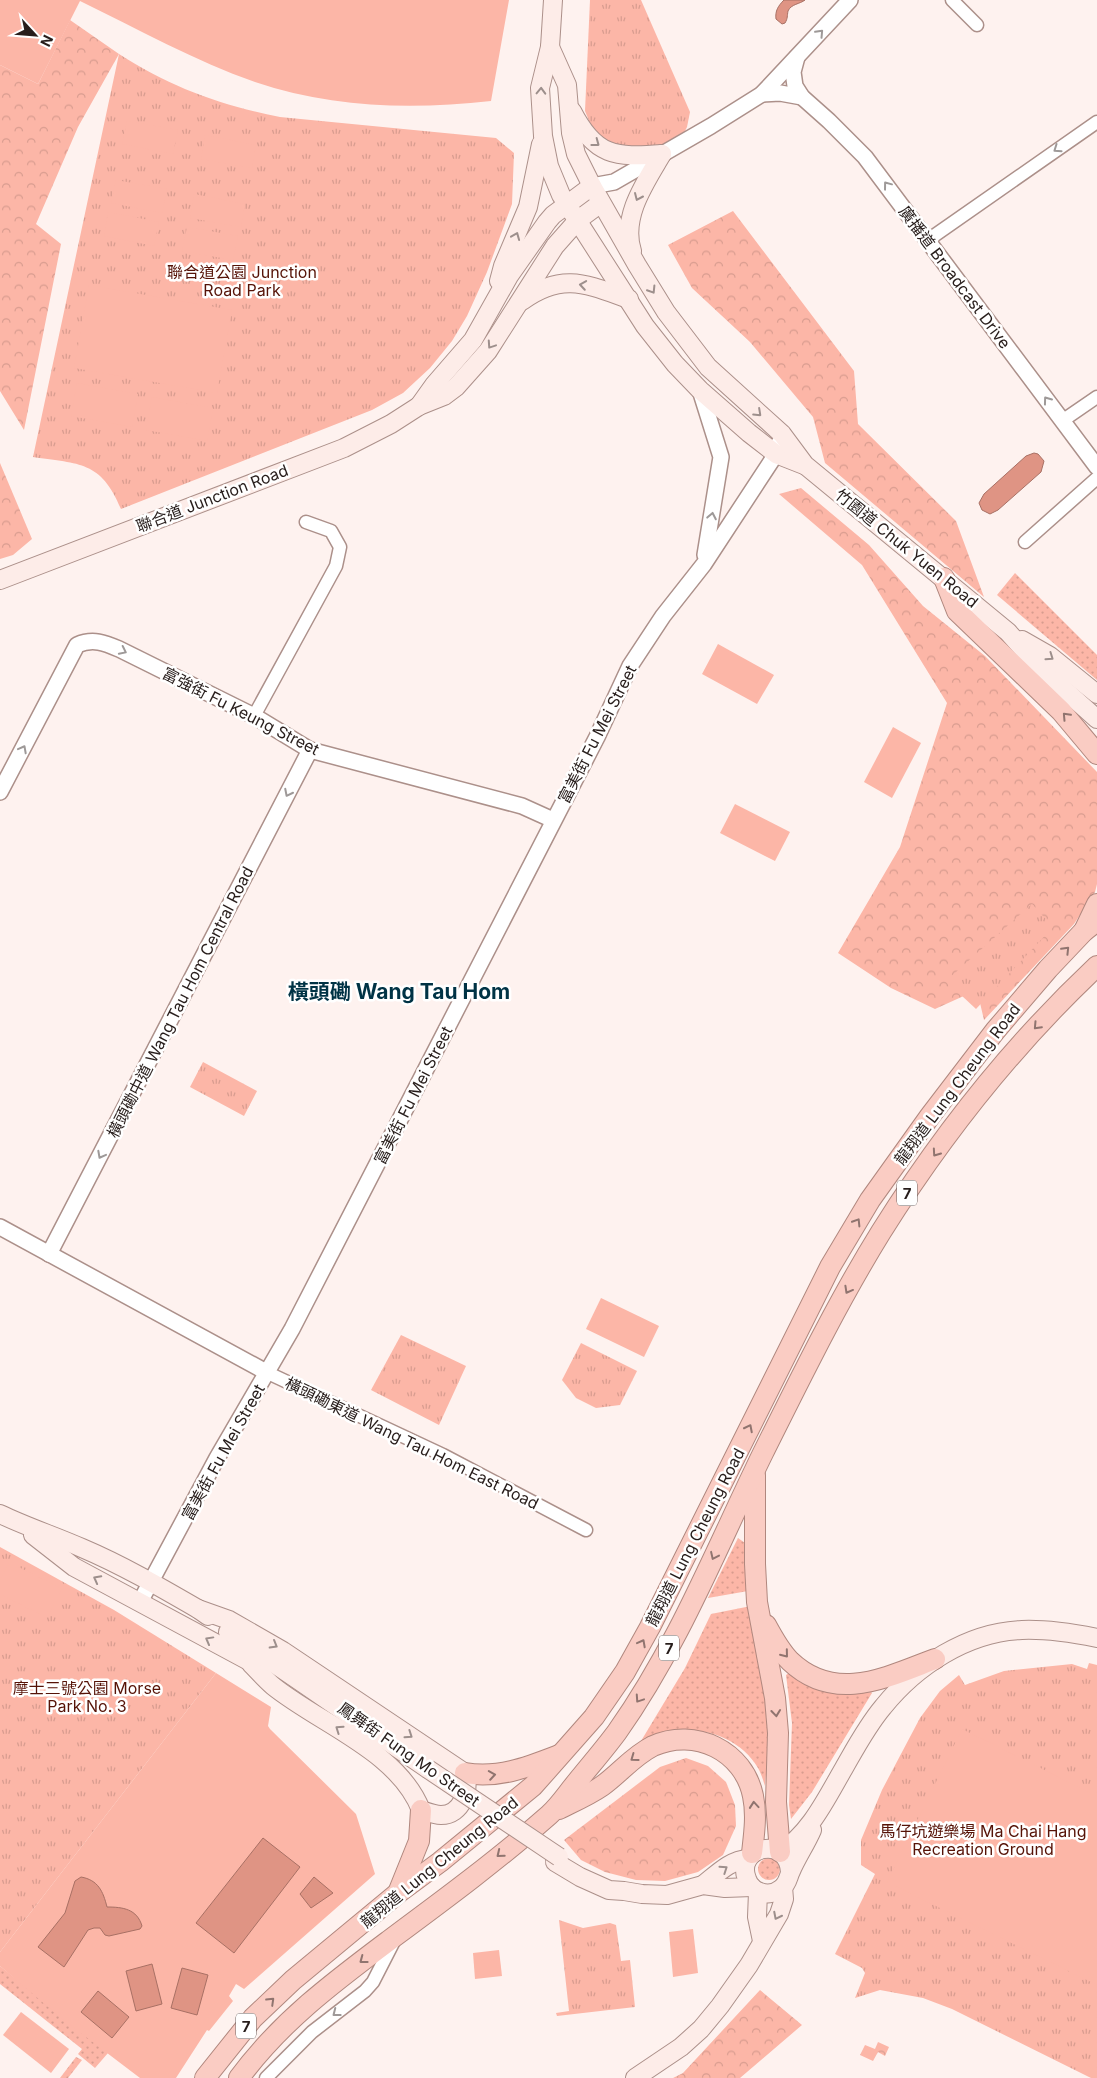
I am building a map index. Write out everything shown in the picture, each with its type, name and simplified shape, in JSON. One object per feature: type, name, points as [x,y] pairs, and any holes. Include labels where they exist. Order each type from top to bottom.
[{"type":"highway","points":[[944,578],[957,611],[1061,711],[1097,754]]},
{"type":"highway","name":"龍翔道 Lung Cheung Road","points":[[205,2078],[232,2042],[258,2013],[294,1980],[398,1893],[522,1796],[594,1717],[631,1662],[830,1267],[870,1200],[930,1116],[995,1031],[1048,969],[1091,926],[1097,904]]},
{"type":"highway","name":"龍翔道 Lung Cheung Road","points":[[239,2078],[271,2038],[293,2016],[552,1812],[615,1734],[654,1676],[835,1314],[893,1214],[952,1129],[1004,1063],[1042,1020],[1097,966]]},
{"type":"highway","points":[[755,1471],[755,1564],[759,1613],[774,1698],[778,1733],[776,1802],[780,1852]]},
{"type":"highway","points":[[759,1613],[790,1660],[806,1672],[829,1682],[865,1684],[935,1659]]},
{"type":"highway","points":[[552,1812],[602,1785],[633,1759],[654,1746],[672,1740],[700,1741],[716,1747],[730,1756],[742,1769],[750,1785],[755,1804],[750,1856]]},
{"type":"highway","points":[[465,1774],[481,1776],[518,1770],[563,1753]]},
{"type":"highway","points":[[398,1893],[419,1841],[422,1821],[421,1810]]},
{"type":"main road","points":[[553,0],[550,47],[540,88],[543,136],[549,166],[555,183],[572,212]]},
{"type":"main road","points":[[550,47],[567,85],[571,133],[576,154],[601,203]]},
{"type":"main road","points":[[568,104],[582,130],[592,141],[607,151],[632,157],[662,154]]},
{"type":"main road","points":[[496,299],[503,266],[528,207],[543,136]]},
{"type":"main road","points":[[637,265],[630,248],[629,232],[631,218],[643,186],[662,154]]},
{"type":"main road","name":"聯合道 Junction Road","points":[[0,580],[344,448],[391,424],[419,406],[444,396],[467,376],[488,351],[555,246],[572,212],[592,186]]},
{"type":"main road","name":"聯合道 Junction Road","points":[[419,406],[434,385],[473,340],[496,299],[547,222],[601,203]]},
{"type":"main road","name":"竹園道 Chuk Yuen Road","points":[[601,203],[666,312],[703,360],[782,434],[805,465],[1008,632],[1039,667],[1097,719]]},
{"type":"main road","name":"竹園道 Chuk Yuen Road","points":[[572,212],[645,326],[675,364],[700,390],[776,454],[805,465]]},
{"type":"main road","points":[[518,304],[547,285],[568,282],[593,286],[629,299]]},
{"type":"main road","name":"竹園道 Chuk Yuen Road","points":[[1008,632],[1050,656],[1097,694]]},
{"type":"main road","name":"鳳舞街 Fung Mo Street","points":[[0,1514],[82,1548],[151,1582],[198,1609],[426,1771]]},
{"type":"main road","name":"鳳舞街 Fung Mo Street","points":[[19,1523],[74,1567],[251,1664],[280,1675],[557,1859],[624,1891],[642,1894],[667,1895],[703,1885],[755,1889]]},
{"type":"main road","name":"鳳舞街 Fung Mo Street","points":[[198,1609],[229,1620],[284,1651],[465,1774]]},
{"type":"main road","points":[[780,1852],[798,1838],[817,1813],[882,1708],[908,1681],[935,1659],[974,1641],[999,1633],[1020,1630],[1048,1630],[1097,1638]]},
{"type":"main road","name":"鳳舞街 Fung Mo Street","points":[[251,1664],[273,1686],[334,1726],[396,1771],[408,1786],[421,1810]]},
{"type":"main road","points":[[421,1810],[441,1815],[456,1809],[466,1795],[465,1774]]},
{"type":"main road","points":[[635,2078],[681,2047],[701,2029],[744,1972],[779,1914],[784,1899],[786,1880],[788,1861],[780,1852],[770,1848],[764,1848],[750,1856],[745,1871],[746,1879],[755,1889],[769,1893],[786,1880],[813,1829],[817,1813]]},
{"type":"main road","name":"鳳舞街 Fung Mo Street","points":[[703,1885],[725,1867],[750,1856]]},
{"type":"main road","points":[[755,1889],[757,1917],[762,1941]]},
{"type":"street","points":[[592,186],[614,182],[762,94],[850,0]]},
{"type":"street","points":[[952,0],[977,25]]},
{"type":"street","name":"廣播道 Broadcast Drive","points":[[797,57],[793,72],[795,86],[802,97],[830,121],[861,152],[1097,467]]},
{"type":"street","points":[[762,94],[780,93],[802,97]]},
{"type":"street","points":[[928,240],[1097,122]]},
{"type":"street","points":[[601,203],[614,182]]},
{"type":"street","name":"富美街 Fu Mei Street","points":[[700,390],[721,457],[704,564]]},
{"type":"street","points":[[1062,421],[1097,397]]},
{"type":"street","name":"富美街 Fu Mei Street","points":[[140,1602],[217,1458],[292,1329],[597,737],[630,666],[663,616],[704,564],[776,454],[782,434]]},
{"type":"street","points":[[1025,542],[1097,478]]},
{"type":"street","points":[[254,716],[336,566],[340,547],[331,531],[306,522]]},
{"type":"street","name":"富強街 Fu Keung Street","points":[[0,792],[77,645],[85,642],[105,643],[254,716],[310,750],[522,806],[553,820]]},
{"type":"street","name":"橫頭磡中道 Wang Tau Hom Central Road","points":[[49,1254],[310,750]]},
{"type":"street","name":"橫頭磡東道 Wang Tau Hom East Road","points":[[0,1227],[268,1373],[443,1455],[586,1530]]},
{"type":"street","name":"龍翔道 Lung Cheung Road","points":[[266,2078],[312,2032],[365,1991],[373,1982],[397,1935]]},
{"type":"green space","points":[[0,0],[509,0],[491,101],[401,106],[342,102],[284,91],[255,82],[189,55],[80,1],[38,84],[0,65]]},
{"type":"green space","points":[[590,0],[641,0],[690,112],[683,135],[654,149],[636,151],[596,138],[585,111]]},
{"type":"green space","points":[[70,20],[119,54],[78,127],[36,224],[61,244],[24,430],[0,391],[0,65],[38,84]]},
{"type":"green space","name":"聯合道公園 Junction Road Park","points":[[119,54],[138,66],[177,85],[236,107],[280,117],[496,138],[514,153],[512,204],[487,272],[467,316],[452,341],[430,368],[403,393],[372,410],[121,509],[113,493],[97,473],[64,461],[33,457]]},
{"type":"green space","points":[[127,121],[178,130],[173,154],[122,144]]},
{"type":"green space","points":[[205,135],[256,145],[252,168],[201,159]]},
{"type":"green space","points":[[116,180],[167,189],[162,213],[111,203]]},
{"type":"green space","points":[[194,194],[245,204],[241,227],[190,218]]},
{"type":"green space","points":[[733,211],[854,371],[858,424],[956,521],[984,597],[825,463],[813,417],[750,342],[692,288],[668,245]]},
{"type":"green space","points":[[108,212],[159,222],[154,246],[104,236]]},
{"type":"green space","points":[[187,227],[238,236],[233,260],[182,251]]},
{"type":"green space","points":[[89,285],[232,310],[217,393],[74,368]]},
{"type":"green space","points":[[77,383],[138,394],[132,427],[71,416]]},
{"type":"green space","points":[[152,397],[213,408],[207,441],[146,430]]},
{"type":"green space","points":[[0,463],[32,539],[13,555],[0,559]]},
{"type":"green space","points":[[801,488],[869,545],[923,606],[985,656],[1097,772],[1097,884],[1095,892],[1074,924],[984,1020],[977,990],[935,1009],[891,988],[838,953],[900,847],[947,703],[862,565],[779,494]]},
{"type":"green space","points":[[1015,573],[1097,655],[1097,680],[997,595]]},
{"type":"green space","points":[[718,644],[774,675],[757,704],[702,674]]},
{"type":"green space","points":[[893,727],[921,743],[892,798],[864,782]]},
{"type":"green space","points":[[735,804],[790,832],[775,861],[720,833]]},
{"type":"green space","points":[[1032,904],[1053,927],[976,1009],[946,981]]},
{"type":"green space","points":[[203,1062],[257,1091],[244,1116],[190,1087]]},
{"type":"green space","points":[[601,1298],[659,1326],[644,1357],[586,1329]]},
{"type":"green space","points":[[401,1335],[466,1366],[439,1425],[371,1390]]},
{"type":"green space","points":[[581,1343],[637,1371],[620,1405],[596,1408],[576,1398],[562,1380]]},
{"type":"green space","points":[[738,1538],[745,1543],[748,1591],[708,1598]]},
{"type":"green space","name":"摩士三號公園 Morse Park No. 3","points":[[0,1547],[114,1610],[216,1673],[0,1952]]},
{"type":"green space","points":[[9,1562],[62,1589],[47,1618],[0,1594],[0,1580]]},
{"type":"green space","points":[[751,1606],[761,1663],[769,1739],[765,1786],[759,1770],[750,1757],[741,1748],[718,1736],[692,1730],[679,1730],[666,1731],[641,1741],[685,1668],[711,1614]]},
{"type":"green space","name":"馬仔坑遊樂場 Ma Chai Hang Recreation Ground","points":[[1089,1663],[1097,1665],[1097,2078],[1091,2078],[952,2009],[923,1998],[880,1990],[855,1998],[865,1973],[862,1968],[835,1954],[875,1874],[861,1865],[861,1840],[882,1790],[920,1718],[940,1691],[959,1675],[965,1685],[1004,1671],[1072,1664],[1087,1669]]},
{"type":"green space","points":[[216,1673],[271,1707],[268,1726],[270,1729],[356,1814],[375,1874],[244,1989],[236,1984],[229,1996],[233,2001],[209,2031],[207,2030],[176,2078],[140,2078],[61,2018],[0,1966],[0,1952]]},
{"type":"green space","points":[[789,1673],[808,1685],[828,1692],[849,1694],[872,1693],[812,1792],[791,1819],[789,1805],[792,1723],[786,1675]]},
{"type":"green space","points":[[962,1729],[1097,1796],[1097,1985],[887,1882]]},
{"type":"green space","points":[[686,1758],[708,1766],[726,1782],[735,1805],[736,1826],[723,1855],[698,1872],[665,1881],[636,1880],[605,1872],[581,1860],[564,1840],[660,1767]]},
{"type":"green space","points":[[769,1858],[777,1861],[780,1869],[777,1877],[769,1880],[761,1877],[758,1869],[761,1861]]},
{"type":"green space","points":[[559,1920],[583,1928],[610,1923],[616,1925],[621,1961],[630,1960],[635,2007],[557,2016],[556,2013],[569,2011]]},
{"type":"green space","points":[[693,1929],[698,1973],[673,1977],[669,1932]]},
{"type":"green space","points":[[499,1950],[502,1976],[475,1979],[473,1953]]},
{"type":"green space","points":[[0,1966],[108,2053],[95,2068],[78,2054],[82,2049],[0,1984]]},
{"type":"green space","points":[[760,1990],[802,2025],[740,2078],[673,2078],[683,2073]]},
{"type":"green space","points":[[21,2012],[69,2049],[51,2073],[3,2035]]},
{"type":"green space","points":[[878,2042],[889,2047],[885,2056],[878,2052],[873,2061],[860,2055],[865,2045],[875,2049]]},
{"type":"green space","points":[[76,2057],[82,2060],[68,2078],[60,2078]]},
{"type":"shaded area","points":[[784,0],[805,0],[793,5],[789,9],[786,21],[782,24],[776,19],[776,14]]},
{"type":"shaded area","points":[[1034,453],[1038,454],[1044,461],[1041,472],[998,510],[990,514],[982,510],[979,503],[984,494],[1026,456]]},
{"type":"shaded area","points":[[263,1838],[300,1867],[234,1953],[196,1923]]},
{"type":"shaded area","points":[[81,1877],[87,1878],[99,1887],[107,1907],[129,1910],[137,1916],[142,1926],[140,1929],[109,1936],[105,1935],[100,1928],[88,1930],[64,1967],[38,1947],[65,1913],[75,1881]]},
{"type":"shaded area","points":[[314,1877],[333,1893],[311,1908],[300,1894]]},
{"type":"shaded area","points":[[152,1964],[162,2004],[136,2011],[126,1971]]},
{"type":"shaded area","points":[[182,1968],[208,1975],[197,2015],[171,2008]]},
{"type":"shaded area","points":[[98,1991],[129,2017],[112,2038],[81,2012]]},
{"type":"district","name":"橫頭磡 Wang Tau Hom","points":[[399,991]]}]
